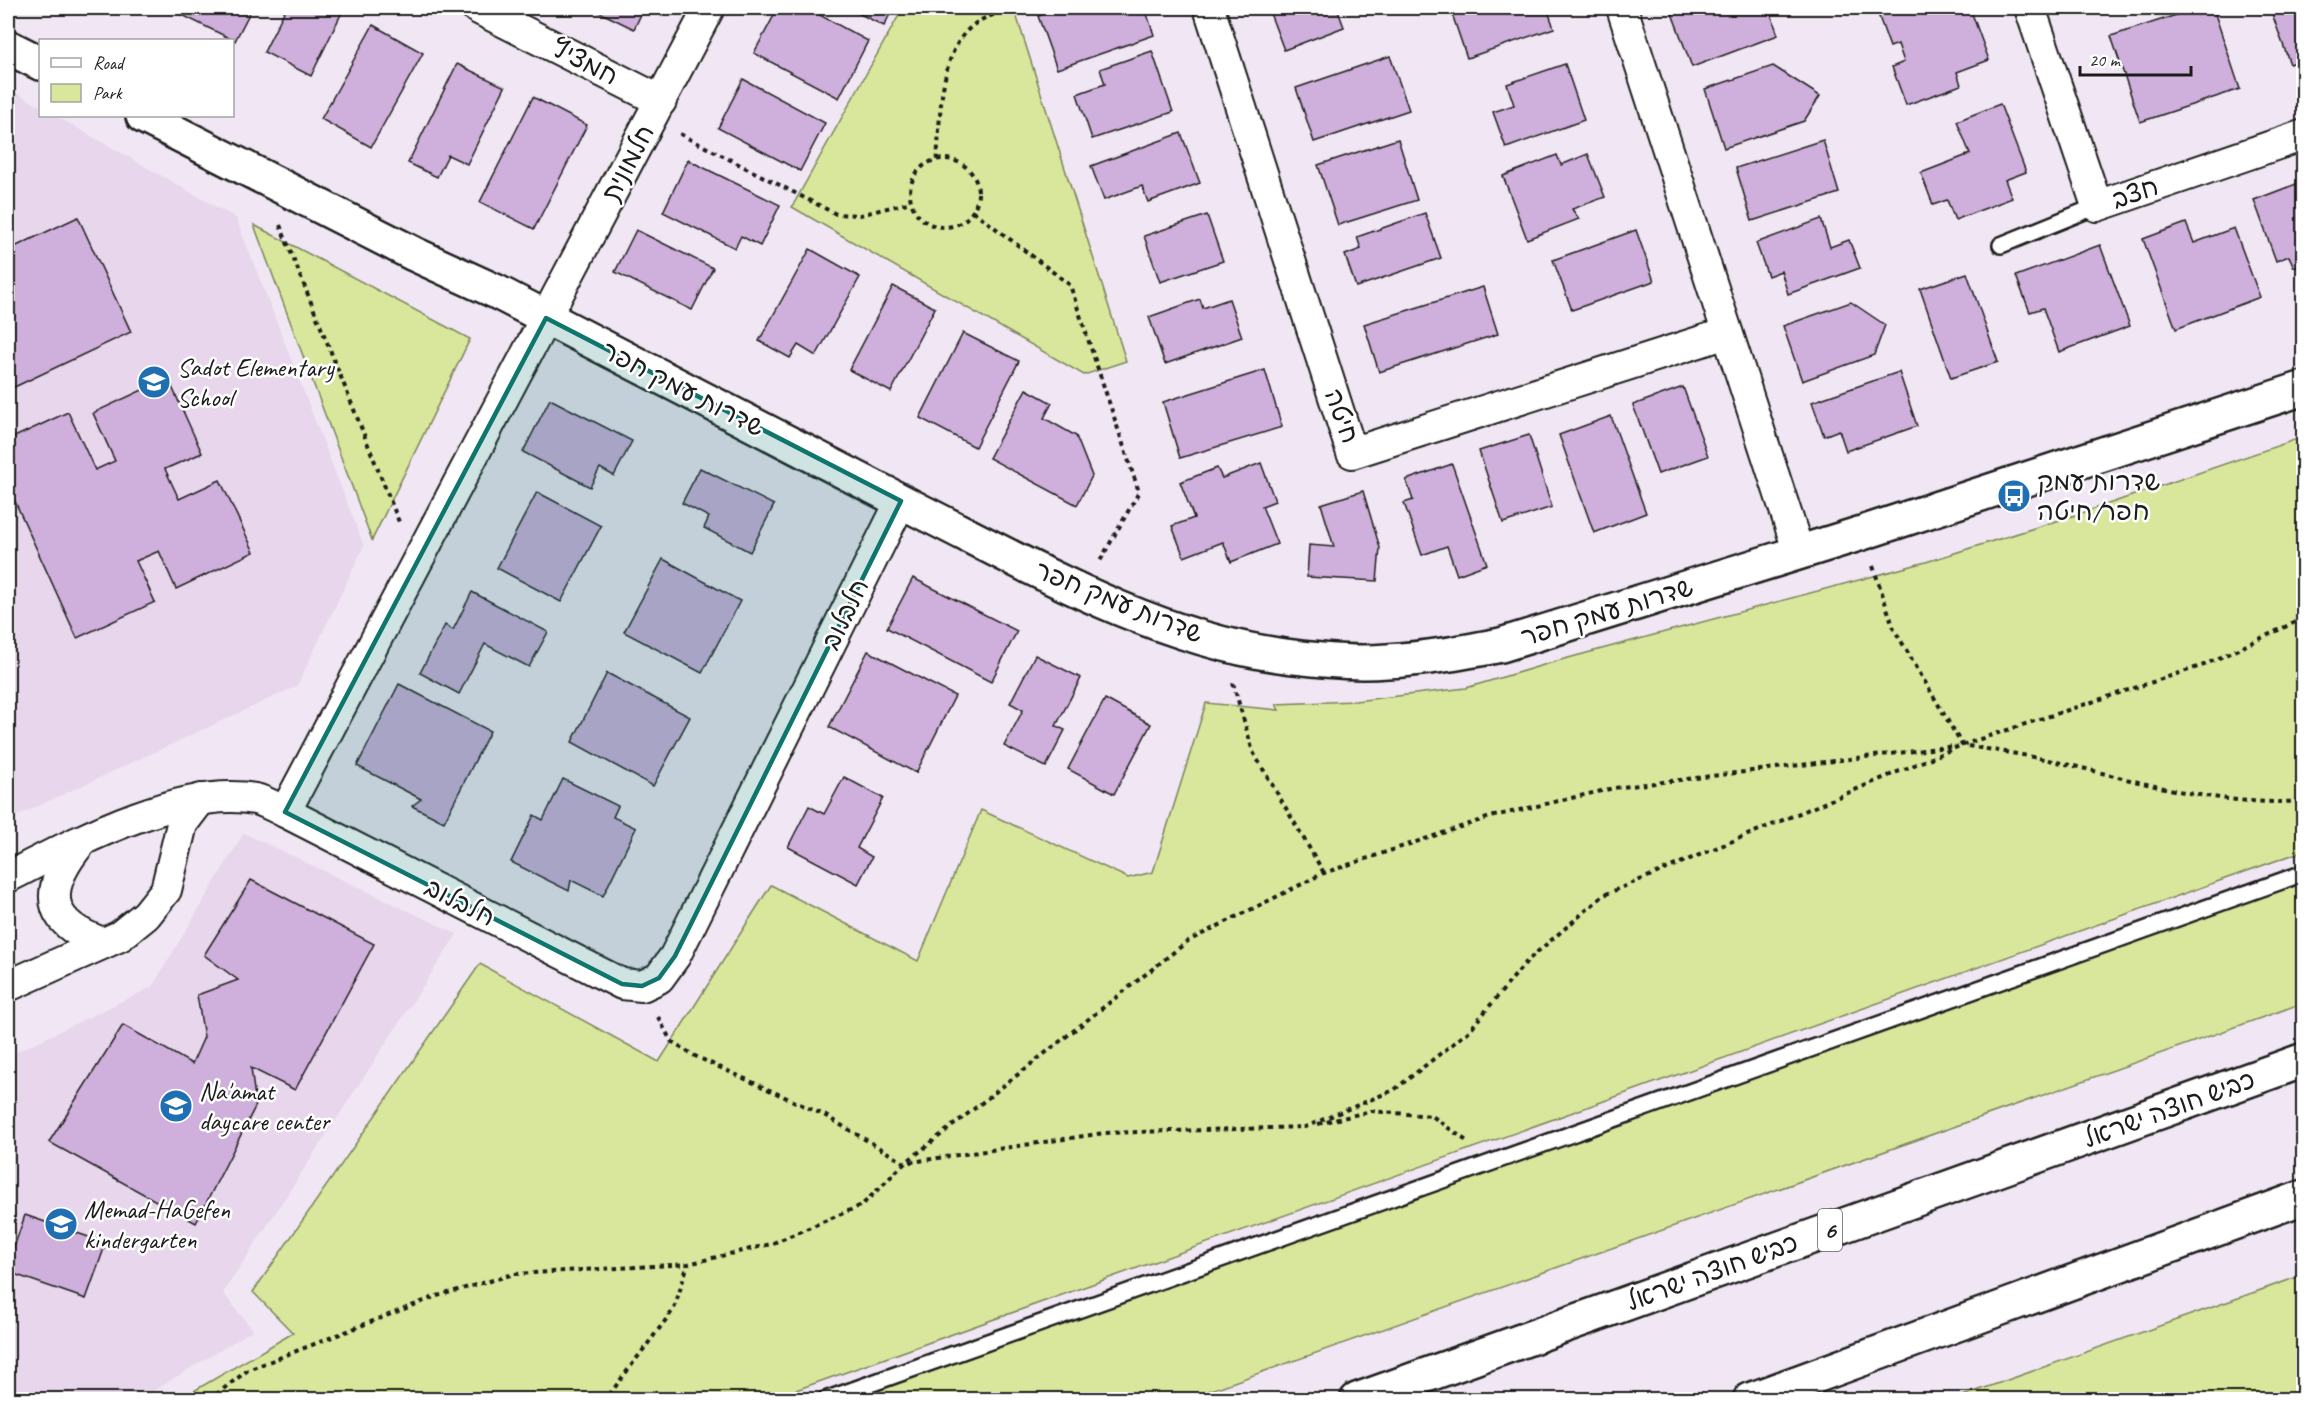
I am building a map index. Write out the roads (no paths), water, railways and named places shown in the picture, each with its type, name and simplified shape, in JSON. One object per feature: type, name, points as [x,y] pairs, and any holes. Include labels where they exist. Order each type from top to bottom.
[{"type":"main road","points":[[8,47],[39,62]]},
{"type":"main road","name":"שדרות עמק חפר","points":[[145,117],[1084,591],[1178,631],[1276,654],[1328,660],[1386,662],[1443,656],[1501,645],[1862,533],[2304,388]]},
{"type":"main road","name":"כביש חוצה ישראל","points":[[1357,1400],[2304,1060]]},
{"type":"main road","points":[[1750,1400],[2304,1197]]},
{"type":"street","name":"חמציץ","points":[[477,8],[656,110]]},
{"type":"street","name":"חלמונית","points":[[546,318],[709,8]]},
{"type":"street","name":"חיטה","points":[[1209,8],[1352,453],[1727,333]]},
{"type":"street","points":[[1622,8],[1799,553]]},
{"type":"street","name":"חצב","points":[[2031,8],[2097,206],[2304,135]]},
{"type":"street","points":[[285,812],[546,318]]},
{"type":"street","name":"חלבלוב","points":[[129,821],[201,799],[228,796],[257,799],[622,984],[642,987],[658,978],[675,956],[902,501]]},
{"type":"street","points":[[8,986],[120,936],[146,915],[166,890],[182,824],[201,799]]},
{"type":"street","points":[[8,877],[99,831],[129,821],[144,826],[155,836],[165,855],[166,890]]},
{"type":"street","points":[[83,839],[69,856],[58,878],[54,897],[57,913],[68,926],[82,936],[103,943]]},
{"type":"lane","points":[[2001,245],[2097,206]]},
{"type":"lane","points":[[825,1400],[2304,873]]},
{"type":"place","name":"Sadot Elementary School","points":[[154,382]]},
{"type":"place","name":"שדרות עמק חפר/חיטה","points":[[2014,496]]},
{"type":"place","name":"Na'amat daycare center","points":[[176,1106]]},
{"type":"place","name":"Memad-HaGefen kindergarten","points":[[61,1224]]}]
